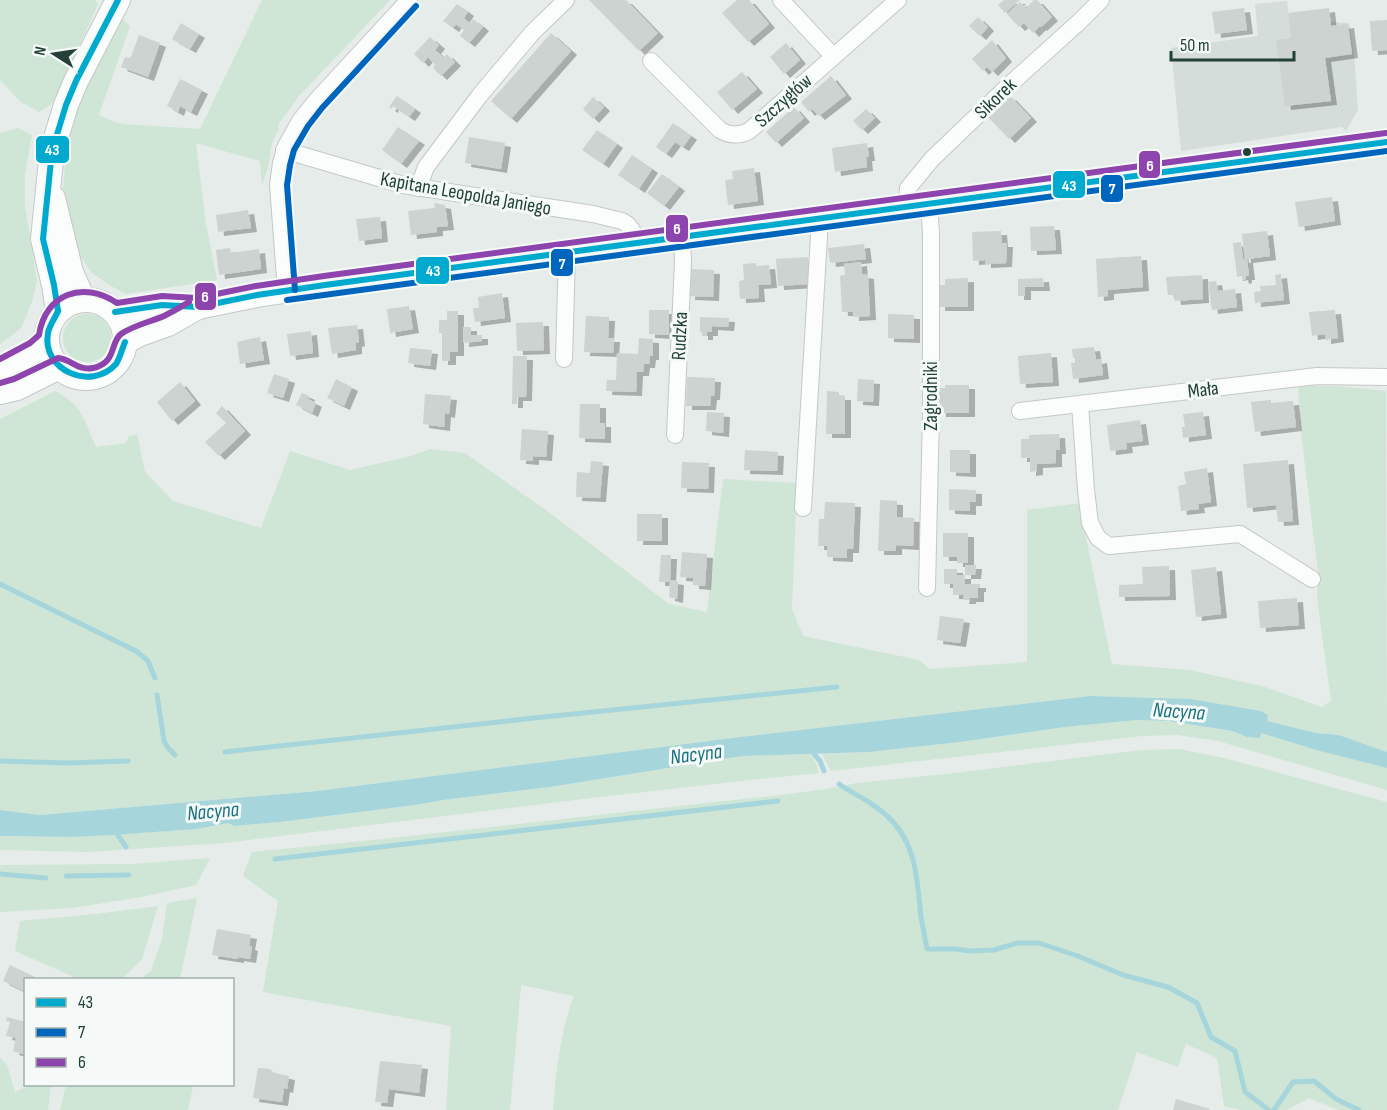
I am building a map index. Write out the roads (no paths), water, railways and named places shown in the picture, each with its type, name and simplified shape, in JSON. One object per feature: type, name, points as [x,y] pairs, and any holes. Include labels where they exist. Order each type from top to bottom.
[{"type":"main road","points":[[58,311],[43,239],[52,151],[76,81],[118,0]]},
{"type":"main road","points":[[115,312],[162,305],[198,307],[286,291],[1387,142]]},
{"type":"main road","points":[[49,186],[71,272],[82,299]]},
{"type":"main road","points":[[82,299],[108,306],[115,312],[123,326],[124,350],[116,364],[102,375],[93,378],[74,376],[58,367],[48,350],[49,325],[58,311],[82,299]]},
{"type":"main road","points":[[125,342],[168,324],[198,307]]},
{"type":"main road","points":[[0,371],[47,340]]},
{"type":"main road","points":[[0,392],[17,388],[58,367]]},
{"type":"street","points":[[286,291],[278,185],[284,150],[306,111],[410,0]]},
{"type":"street","points":[[418,188],[426,166],[480,95],[532,33],[566,0]]},
{"type":"street","points":[[781,0],[833,56]]},
{"type":"street","name":"Szczygłów","points":[[651,61],[720,130],[734,135],[744,133],[898,0]]},
{"type":"street","name":"Sikorek","points":[[918,205],[907,195],[910,186],[932,159],[1101,0]]},
{"type":"street","name":"Kapitana Leopolda Janiego","points":[[284,150],[418,188],[593,214],[622,221],[631,228],[635,244]]},
{"type":"street","name":"Zagrodniki","points":[[918,205],[931,233],[931,413],[927,588]]},
{"type":"street","points":[[803,508],[818,219]]},
{"type":"street","name":"Rudzka","points":[[675,435],[683,262],[682,237]]},
{"type":"street","points":[[564,359],[567,253]]},
{"type":"street","name":"Mała","points":[[1020,411],[1317,376],[1387,376]]},
{"type":"street","points":[[1080,404],[1090,523],[1098,538],[1109,546],[1240,534],[1312,579]]},
{"type":"water","name":"Nacyna","points":[[1090,696],[1191,699],[1261,711],[1268,715],[1267,721],[1316,733],[1339,735],[1387,752],[1387,768],[1261,733],[1260,738],[1247,737],[1232,731],[1169,721],[1137,720],[869,752],[743,756],[550,787],[280,822],[234,826],[228,823],[197,829],[74,837],[0,836],[0,810],[40,815],[317,791],[740,737]]},
{"type":"waterway","points":[[0,584],[136,651],[148,661],[155,678]]},
{"type":"waterway","points":[[225,752],[837,687]]},
{"type":"waterway","points":[[157,695],[164,741],[175,755]]},
{"type":"waterway","points":[[811,750],[820,761],[824,771]]},
{"type":"waterway","points":[[0,761],[67,763],[128,761]]},
{"type":"waterway","points":[[839,784],[886,815],[904,837],[914,862],[927,949],[994,950],[1018,943],[1039,943],[1123,975],[1168,987],[1197,1003],[1211,1037],[1235,1051],[1245,1092],[1269,1110]]},
{"type":"waterway","points":[[275,859],[778,801]]},
{"type":"waterway","points":[[115,831],[126,847]]},
{"type":"waterway","points":[[0,874],[46,878]]},
{"type":"waterway","points":[[66,876],[129,875]]},
{"type":"waterway","points":[[1274,1110],[1293,1082],[1314,1081],[1336,1099],[1359,1110]]}]
